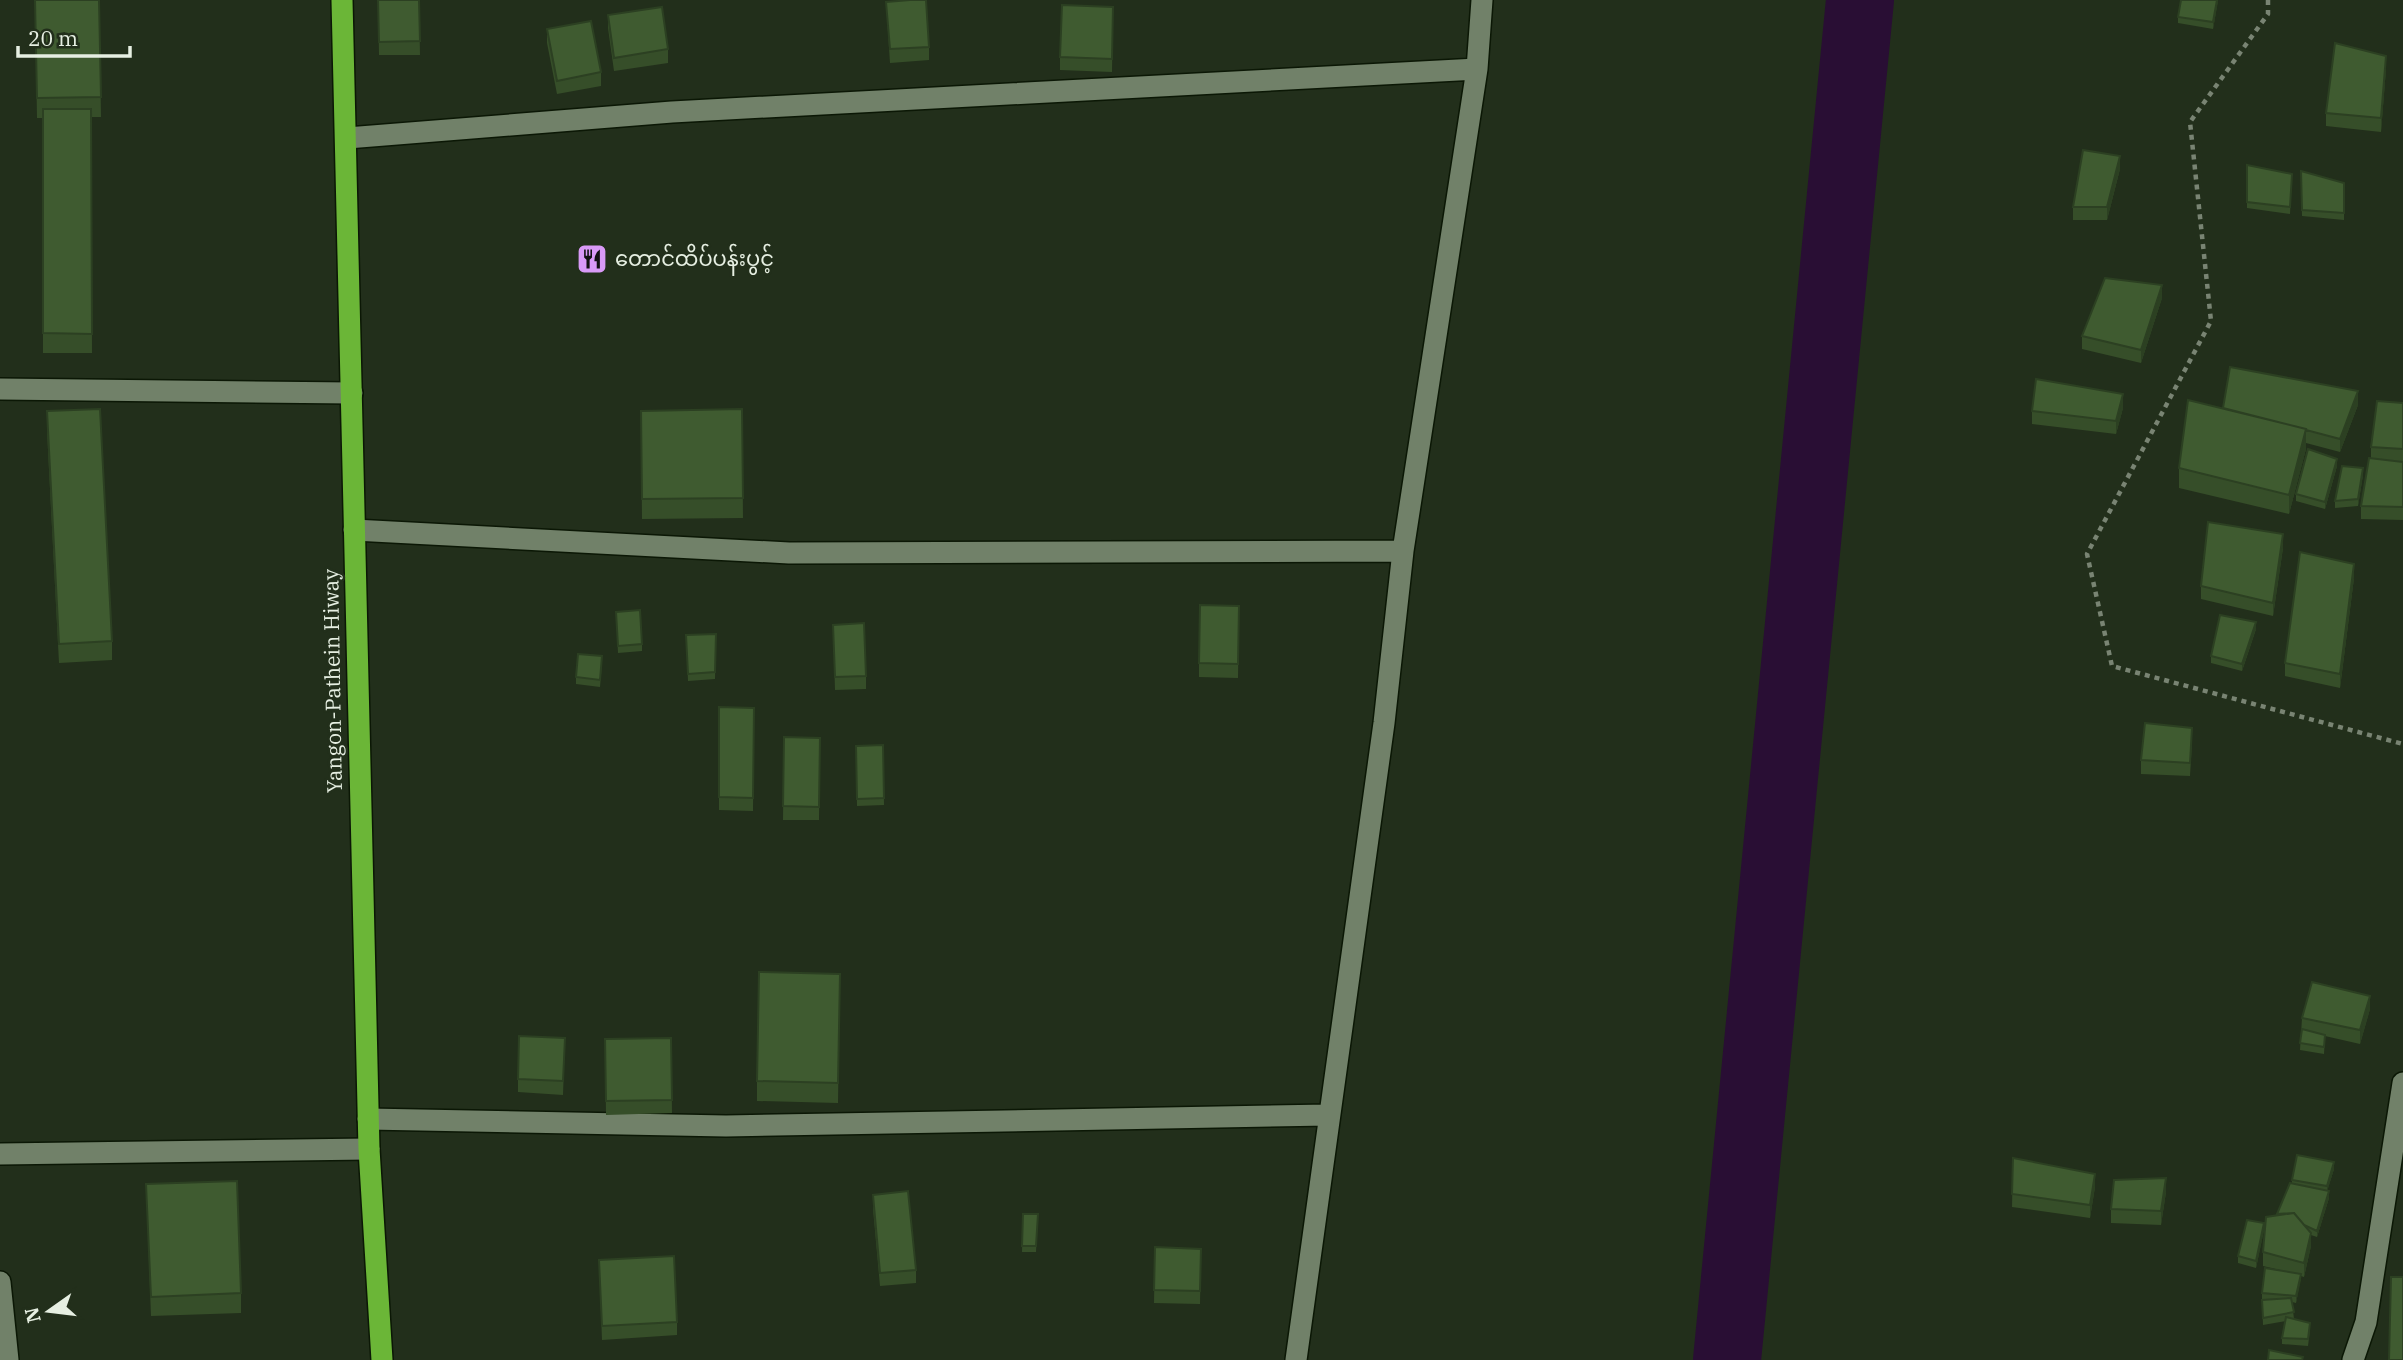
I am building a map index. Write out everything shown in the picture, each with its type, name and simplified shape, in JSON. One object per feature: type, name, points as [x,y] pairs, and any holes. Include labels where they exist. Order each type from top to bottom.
[{"type":"highway","name":"Yangon-Pathein Hiway","points":[[342,0],[368,1119],[382,1360]]},
{"type":"street","points":[[1296,1360],[1384,723],[1403,551],[1477,69],[1482,0]]},
{"type":"street","points":[[347,138],[672,112],[1477,69]]},
{"type":"street","points":[[0,389],[352,393]]},
{"type":"street","points":[[354,530],[789,553],[1403,551]]},
{"type":"street","points":[[2353,1360],[2366,1322],[2400,1121],[2403,1083]]},
{"type":"street","points":[[368,1119],[726,1126],[1328,1115]]},
{"type":"street","points":[[0,1154],[369,1149]]},
{"type":"street","points":[[0,1282],[8,1360]]},
{"type":"path","points":[[2268,0],[2268,14],[2190,122],[2211,321],[2087,554],[2112,666],[2403,744]]},
{"type":"building","points":[[35,0],[99,0],[101,97],[37,98]]},
{"type":"building","points":[[378,0],[419,0],[420,41],[379,42]]},
{"type":"building","points":[[926,0],[929,47],[890,49],[886,2]]},
{"type":"building","points":[[2181,0],[2217,0],[2213,22],[2178,17]]},
{"type":"building","points":[[1062,5],[1113,7],[1112,59],[1060,57]]},
{"type":"building","points":[[662,7],[668,49],[614,58],[608,15]]},
{"type":"building","points":[[591,21],[601,72],[557,81],[547,29]]},
{"type":"building","points":[[2335,43],[2386,56],[2381,118],[2326,113]]},
{"type":"building","points":[[43,109],[91,109],[92,334],[43,333]]},
{"type":"building","points":[[2083,150],[2120,156],[2107,207],[2073,207]]},
{"type":"building","points":[[2247,165],[2292,174],[2290,207],[2247,202]]},
{"type":"building","points":[[2301,171],[2344,183],[2344,213],[2302,210]]},
{"type":"building","points":[[2105,278],[2162,285],[2141,350],[2082,336]]},
{"type":"building","points":[[2230,367],[2358,391],[2340,439],[2223,408]]},
{"type":"building","points":[[2036,379],[2123,394],[2116,421],[2032,411]]},
{"type":"building","points":[[2188,400],[2306,429],[2289,495],[2179,468]]},
{"type":"building","points":[[2377,401],[2403,403],[2403,449],[2371,447]]},
{"type":"building","points":[[100,409],[112,641],[59,644],[47,411]]},
{"type":"building","points":[[742,409],[743,498],[642,499],[641,411]]},
{"type":"building","points":[[2308,449],[2337,459],[2325,502],[2296,494]]},
{"type":"building","points":[[2369,458],[2403,462],[2403,507],[2361,506]]},
{"type":"building","points":[[2342,466],[2363,468],[2358,499],[2335,501]]},
{"type":"building","points":[[2208,522],[2283,534],[2273,603],[2201,586]]},
{"type":"building","points":[[2300,552],[2354,564],[2340,674],[2285,663]]},
{"type":"building","points":[[1200,605],[1239,606],[1238,664],[1199,663]]},
{"type":"building","points":[[640,610],[642,644],[618,646],[616,612]]},
{"type":"building","points":[[2220,615],[2256,622],[2242,664],[2211,656]]},
{"type":"building","points":[[864,623],[866,676],[835,677],[833,625]]},
{"type":"building","points":[[716,634],[715,672],[688,674],[686,635]]},
{"type":"building","points":[[578,654],[602,656],[600,680],[576,677]]},
{"type":"building","points":[[719,707],[754,708],[753,798],[719,797]]},
{"type":"building","points":[[2145,723],[2192,728],[2190,763],[2141,760]]},
{"type":"building","points":[[784,737],[820,738],[819,807],[783,806]]},
{"type":"building","points":[[883,745],[884,798],[857,799],[856,746]]},
{"type":"building","points":[[759,972],[840,974],[838,1083],[757,1081]]},
{"type":"building","points":[[2312,982],[2370,996],[2360,1030],[2302,1018]]},
{"type":"building","points":[[2302,1029],[2325,1035],[2324,1047],[2300,1043]]},
{"type":"building","points":[[519,1036],[565,1038],[563,1081],[518,1079]]},
{"type":"building","points":[[671,1038],[672,1100],[606,1101],[605,1039]]},
{"type":"building","points":[[2297,1155],[2334,1162],[2327,1186],[2292,1180]]},
{"type":"building","points":[[2013,1158],[2095,1174],[2090,1205],[2012,1194]]},
{"type":"building","points":[[2166,1178],[2161,1211],[2111,1209],[2114,1180]]},
{"type":"building","points":[[237,1181],[241,1293],[151,1297],[146,1184]]},
{"type":"building","points":[[2290,1183],[2329,1191],[2317,1231],[2304,1225],[2294,1213],[2277,1214]]},
{"type":"building","points":[[908,1191],[916,1270],[880,1273],[873,1195]]},
{"type":"building","points":[[2294,1213],[2311,1233],[2304,1263],[2263,1252],[2266,1217]]},
{"type":"building","points":[[1023,1214],[1038,1214],[1036,1246],[1022,1246]]},
{"type":"building","points":[[2247,1220],[2264,1223],[2256,1261],[2238,1256]]},
{"type":"building","points":[[1155,1247],[1201,1249],[1200,1291],[1154,1290]]},
{"type":"building","points":[[674,1256],[677,1322],[602,1326],[599,1260]]},
{"type":"building","points":[[2265,1268],[2301,1274],[2296,1296],[2262,1293]]},
{"type":"building","points":[[2391,1277],[2403,1277],[2403,1360],[2389,1360]]},
{"type":"building","points":[[2291,1298],[2294,1312],[2263,1318],[2262,1300]]},
{"type":"building","points":[[2286,1317],[2310,1323],[2308,1339],[2282,1338]]},
{"type":"building","points":[[2269,1350],[2303,1357],[2302,1360],[2268,1360]]},
{"type":"waterway","points":[[1727,1360],[1860,0]]},
{"type":"place","name":"တောင်ထိပ်ပန်းပွင့်","points":[[592,259]]}]
